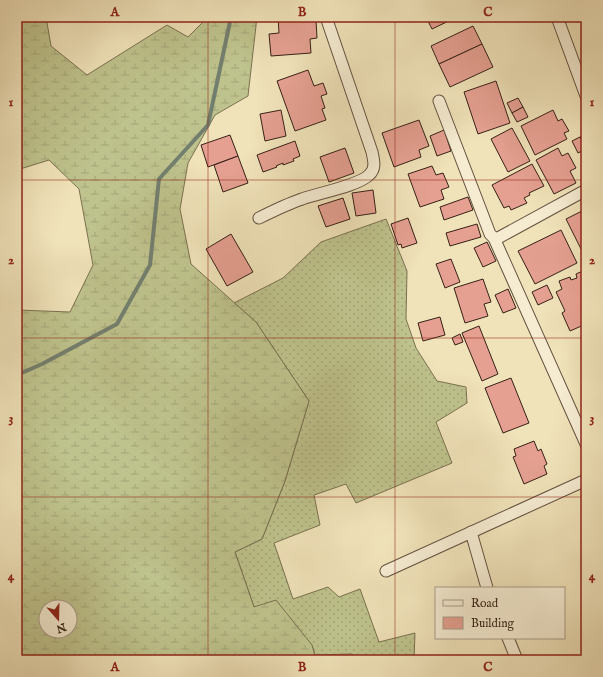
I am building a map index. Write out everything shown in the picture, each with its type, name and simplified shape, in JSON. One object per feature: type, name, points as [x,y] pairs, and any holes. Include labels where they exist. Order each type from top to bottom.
[{"type":"street","points":[[259,218],[302,199],[359,181],[373,171],[374,163],[372,152],[326,17]]},
{"type":"street","points":[[557,17],[586,96]]},
{"type":"street","points":[[439,101],[490,234],[494,238],[586,444]]},
{"type":"street","points":[[494,238],[498,238],[586,190]]},
{"type":"street","points":[[386,571],[586,480]]},
{"type":"street","points":[[471,532],[487,587]]},
{"type":"street","points":[[508,639],[518,660]]},
{"type":"green space","points":[[17,17],[46,17],[51,46],[87,75],[167,25],[188,37],[208,17],[257,17],[248,96],[215,115],[188,163],[180,209],[191,264],[256,322],[309,401],[285,481],[262,539],[235,552],[254,607],[276,600],[312,645],[316,660],[17,660],[17,310],[70,312],[93,265],[79,189],[49,160],[17,170]]},
{"type":"green space","points":[[386,219],[407,271],[406,319],[416,348],[437,381],[466,387],[467,403],[436,422],[452,463],[356,503],[346,484],[314,495],[320,525],[274,543],[293,599],[328,587],[339,597],[360,589],[379,642],[415,633],[414,660],[357,660],[352,654],[315,655],[312,645],[254,607],[235,552],[262,539],[285,481],[309,401],[256,322],[234,303],[283,278],[321,242]]},
{"type":"building","points":[[278,17],[308,17],[308,20],[316,20],[317,38],[310,39],[311,53],[271,56],[269,34],[279,33]]},
{"type":"building","points":[[426,17],[457,17],[432,29]]},
{"type":"building","points":[[473,26],[482,44],[439,64],[431,46]]},
{"type":"building","points":[[482,44],[493,67],[450,87],[439,64]]},
{"type":"building","points":[[308,70],[314,86],[323,83],[327,94],[321,96],[325,108],[322,109],[326,120],[295,131],[277,81]]},
{"type":"building","points":[[496,81],[510,123],[478,134],[464,92]]},
{"type":"building","points":[[518,98],[523,107],[512,113],[507,103]]},
{"type":"building","points":[[523,107],[528,117],[517,122],[512,113]]},
{"type":"building","points":[[281,110],[286,136],[265,141],[260,114]]},
{"type":"building","points":[[553,110],[558,121],[562,119],[569,131],[564,133],[567,139],[535,155],[521,126]]},
{"type":"building","points":[[419,120],[429,146],[419,150],[421,157],[394,167],[382,133]]},
{"type":"building","points":[[512,128],[530,161],[508,172],[491,139]]},
{"type":"building","points":[[444,130],[451,151],[437,156],[430,136]]},
{"type":"building","points":[[586,134],[586,142],[583,144],[580,137]]},
{"type":"building","points":[[230,135],[238,156],[208,167],[201,145]]},
{"type":"building","points":[[580,137],[586,149],[578,153],[572,141]]},
{"type":"building","points":[[295,141],[300,156],[293,159],[294,161],[283,165],[283,163],[263,172],[257,155]]},
{"type":"building","points":[[345,148],[354,173],[329,182],[320,157]]},
{"type":"building","points":[[558,148],[562,156],[568,153],[576,168],[570,171],[576,183],[554,194],[536,160]]},
{"type":"building","points":[[238,156],[248,183],[223,192],[214,165]]},
{"type":"building","points":[[532,164],[544,186],[529,193],[530,195],[524,198],[527,203],[511,210],[509,206],[504,208],[492,185]]},
{"type":"building","points":[[432,166],[436,175],[443,173],[449,187],[441,190],[444,199],[420,207],[408,174]]},
{"type":"building","points":[[373,190],[376,213],[356,216],[352,193]]},
{"type":"building","points":[[468,197],[473,210],[444,220],[440,207]]},
{"type":"building","points":[[343,198],[350,219],[326,227],[318,206]]},
{"type":"building","points":[[586,209],[586,259],[566,219]]},
{"type":"building","points":[[408,218],[417,243],[402,248],[401,244],[398,245],[391,224]]},
{"type":"building","points":[[477,224],[481,237],[450,246],[446,233]]},
{"type":"building","points":[[561,230],[577,263],[535,284],[518,251]]},
{"type":"building","points":[[231,234],[253,272],[227,286],[206,249]]},
{"type":"building","points":[[487,242],[496,261],[483,267],[474,248]]},
{"type":"building","points":[[451,259],[460,282],[445,288],[436,264]]},
{"type":"building","points":[[585,270],[586,324],[570,331],[562,313],[565,311],[556,292],[562,289],[559,281],[570,277],[571,280],[577,278],[576,274]]},
{"type":"building","points":[[483,279],[491,302],[484,304],[488,316],[465,323],[454,288]]},
{"type":"building","points":[[547,285],[553,298],[538,305],[532,292]]},
{"type":"building","points":[[508,289],[516,308],[503,313],[495,295]]},
{"type":"building","points":[[440,317],[445,335],[423,341],[418,323]]},
{"type":"building","points":[[479,326],[498,374],[482,381],[462,333]]},
{"type":"building","points":[[460,334],[463,342],[455,345],[452,338]]},
{"type":"building","points":[[511,378],[529,423],[503,433],[485,388]]},
{"type":"building","points":[[534,441],[538,451],[541,449],[547,464],[544,466],[547,474],[524,484],[513,457],[516,456],[514,449]]},
{"type":"waterway","points":[[17,375],[42,364],[117,324],[150,265],[159,179],[208,125],[231,17]]}]
